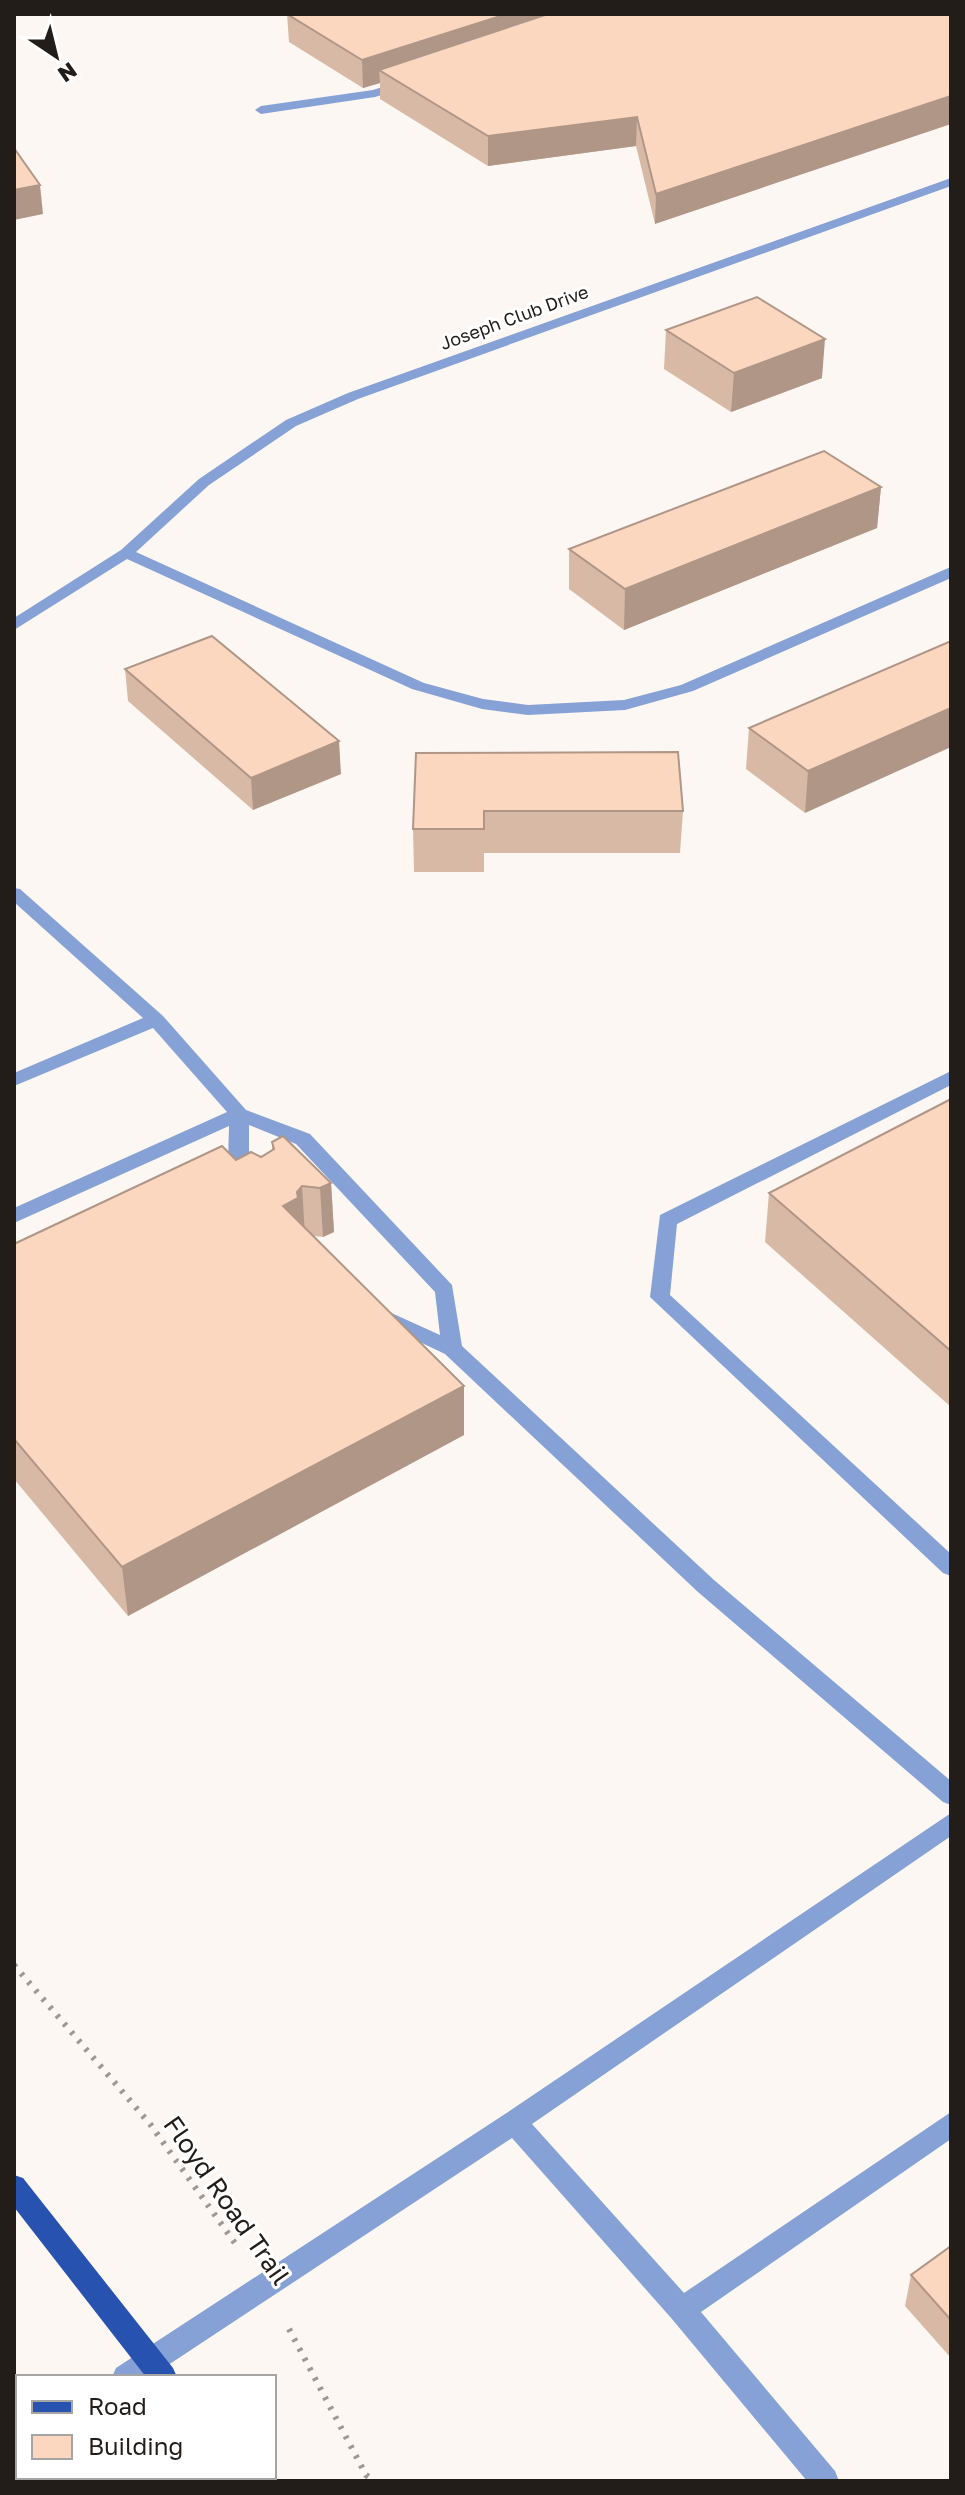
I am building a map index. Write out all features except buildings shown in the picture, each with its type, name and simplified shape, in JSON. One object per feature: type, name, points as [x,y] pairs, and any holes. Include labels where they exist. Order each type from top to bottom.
[{"type":"main road","points":[[14,2187],[156,2369]]},
{"type":"street","points":[[261,110],[375,93],[420,78]]},
{"type":"street","name":"Joseph Club Drive","points":[[14,625],[126,553],[204,482],[291,423],[353,396],[951,182]]},
{"type":"street","points":[[126,553],[418,686],[482,704],[528,710],[625,705],[687,688],[951,572]]},
{"type":"street","points":[[14,893],[156,1020],[239,1114],[303,1139],[445,1290],[452,1349]]},
{"type":"street","points":[[14,1080],[156,1020]]},
{"type":"street","points":[[951,1077],[667,1220],[660,1297],[951,1567]]},
{"type":"street","points":[[239,1114],[239,1169],[265,1196]]},
{"type":"street","points":[[14,1216],[239,1114]]},
{"type":"street","points":[[372,1303],[392,1323],[452,1349],[597,1488],[706,1586],[951,1795]]},
{"type":"street","points":[[134,2375],[156,2369],[265,2284],[514,2122],[951,1823]]},
{"type":"street","points":[[514,2122],[682,2310],[825,2481]]},
{"type":"street","points":[[682,2310],[951,2124]]},
{"type":"path","name":"Floyd Road Trail","points":[[14,1965],[150,2124],[265,2284],[366,2475],[374,2481]]}]
